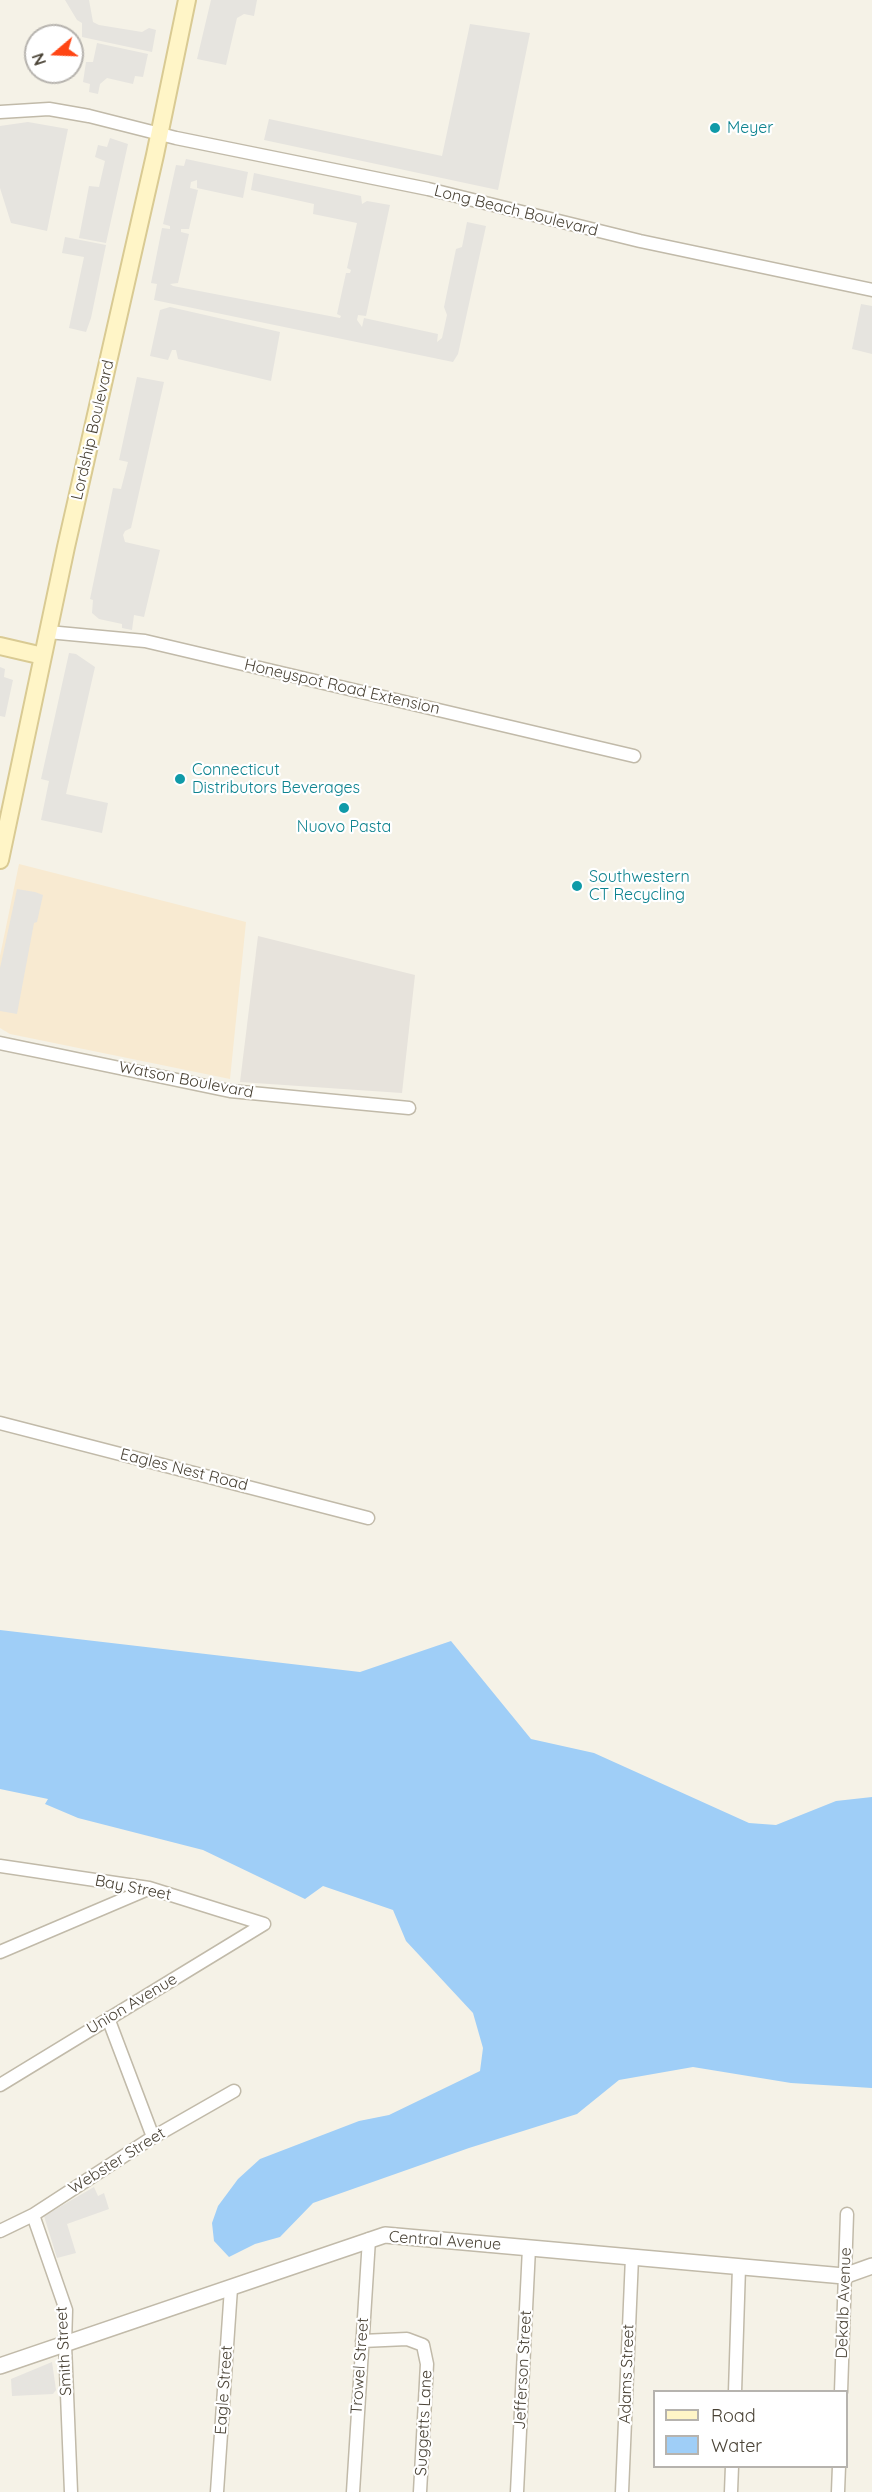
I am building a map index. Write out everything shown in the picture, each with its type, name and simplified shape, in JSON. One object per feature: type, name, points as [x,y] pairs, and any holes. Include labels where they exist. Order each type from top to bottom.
[{"type":"main road","name":"Lordship Boulevard","points":[[0,860],[48,632],[160,134],[187,0]]},
{"type":"main road","points":[[0,646],[43,656]]},
{"type":"street","name":"Long Beach Boulevard","points":[[0,112],[49,109],[120,123],[160,134],[428,189],[640,241],[872,290]]},
{"type":"street","name":"Honeyspot Road Extension","points":[[48,632],[145,641],[634,756]]},
{"type":"street","name":"Watson Boulevard","points":[[0,1043],[230,1091],[409,1108]]},
{"type":"street","name":"Eagles Nest Road","points":[[0,1423],[368,1518]]},
{"type":"street","name":"Bay Street","points":[[0,1866],[149,1888],[264,1924]]},
{"type":"street","points":[[0,1952],[149,1888]]},
{"type":"street","name":"Union Avenue","points":[[0,2085],[264,1924]]},
{"type":"street","points":[[108,2018],[153,2138]]},
{"type":"street","name":"Webster Street","points":[[0,2232],[33,2215],[153,2138],[234,2091]]},
{"type":"street","name":"Dekalb Avenue","points":[[841,2390],[847,2214]]},
{"type":"street","name":"Smith Street","points":[[33,2215],[66,2310],[64,2345],[71,2492]]},
{"type":"street","name":"Central Avenue","points":[[0,2366],[385,2235],[844,2276],[872,2266]]},
{"type":"street","name":"Trowel Street","points":[[353,2492],[369,2240]]},
{"type":"street","name":"Jefferson Street","points":[[517,2492],[529,2248]]},
{"type":"street","name":"Adams Street","points":[[622,2492],[632,2257]]},
{"type":"street","points":[[735,2390],[739,2267]]},
{"type":"street","name":"Eagle Street","points":[[217,2492],[231,2288]]},
{"type":"street","name":"Suggetts Lane","points":[[362,2341],[407,2339],[423,2345],[427,2364],[420,2492]]},
{"type":"street","points":[[731,2492],[732,2468]]},
{"type":"street","points":[[838,2468],[838,2492]]},
{"type":"shaded area","points":[[65,0],[89,0],[93,22],[99,25],[142,32],[149,28],[156,30],[152,52],[84,37],[84,24],[77,20]]},
{"type":"shaded area","points":[[211,0],[257,0],[254,16],[244,14],[237,18],[226,65],[197,59]]},
{"type":"shaded area","points":[[470,24],[530,33],[498,190],[264,140],[269,119],[442,156]]},
{"type":"shaded area","points":[[97,43],[148,54],[143,77],[135,76],[133,84],[107,78],[100,84],[98,94],[89,92],[90,84],[84,82],[86,62],[93,62]]},
{"type":"shaded area","points":[[28,122],[68,129],[47,231],[11,223],[0,188],[0,126]]},
{"type":"shaded area","points":[[110,138],[128,144],[106,243],[79,238],[89,186],[99,187],[105,161],[95,157],[98,145],[107,147]]},
{"type":"shaded area","points":[[186,159],[248,172],[243,198],[197,188],[197,180],[191,182],[190,188],[198,190],[189,229],[181,229],[181,232],[189,234],[178,283],[170,284],[173,286],[340,318],[341,316],[337,314],[346,273],[350,273],[351,270],[347,268],[357,223],[313,214],[314,204],[251,190],[254,173],[361,196],[362,204],[367,201],[390,205],[366,316],[358,315],[357,320],[362,327],[364,318],[438,334],[437,342],[442,338],[447,315],[444,307],[456,249],[462,247],[467,222],[486,226],[458,354],[453,362],[154,300],[157,284],[151,283],[162,228],[170,229],[170,226],[163,224],[176,165],[184,166]]},
{"type":"shaded area","points":[[65,237],[106,245],[86,332],[69,328],[84,257],[62,253]]},
{"type":"shaded area","points":[[861,304],[872,306],[872,354],[852,349]]},
{"type":"shaded area","points":[[170,307],[280,332],[271,381],[178,359],[176,350],[172,350],[168,360],[150,356],[160,310]]},
{"type":"shaded area","points":[[137,377],[164,382],[131,528],[123,535],[125,542],[160,550],[144,617],[134,615],[132,630],[122,628],[122,624],[99,619],[92,613],[93,600],[90,599],[113,488],[121,489],[128,462],[119,460]]},
{"type":"shaded area","points":[[69,653],[76,654],[95,667],[66,794],[108,803],[102,833],[41,820],[49,781],[41,779]]},
{"type":"shaded area","points":[[0,667],[5,669],[4,677],[13,680],[5,717],[0,716]]},
{"type":"shaded area","points":[[19,864],[246,922],[230,1079],[10,1034],[0,1028],[0,956]]},
{"type":"shaded area","points":[[17,889],[43,895],[37,922],[34,923],[17,1014],[0,1011],[0,968]]},
{"type":"shaded area","points":[[258,936],[415,975],[402,1093],[240,1082]]},
{"type":"shaded area","points":[[94,2187],[98,2196],[104,2193],[109,2209],[67,2224],[76,2253],[57,2258],[44,2216]]},
{"type":"shaded area","points":[[52,2362],[56,2390],[53,2394],[12,2396],[11,2379]]},
{"type":"water","points":[[0,1630],[360,1672],[451,1641],[531,1739],[594,1753],[749,1823],[776,1825],[836,1801],[872,1797],[872,2088],[791,2083],[693,2067],[619,2080],[577,2114],[469,2148],[313,2203],[280,2237],[255,2244],[229,2257],[214,2241],[212,2223],[218,2206],[238,2179],[260,2159],[359,2121],[389,2115],[480,2071],[483,2048],[473,2013],[406,1941],[393,1910],[323,1886],[305,1899],[203,1850],[78,1818],[45,1804],[48,1799],[0,1789]]},
{"type":"place","name":"Meyer","points":[[715,128]]},
{"type":"place","name":"Connecticut Distributors Beverages","points":[[180,779]]},
{"type":"place","name":"Nuovo Pasta","points":[[344,808]]},
{"type":"place","name":"Southwestern CT Recycling","points":[[577,886]]}]
